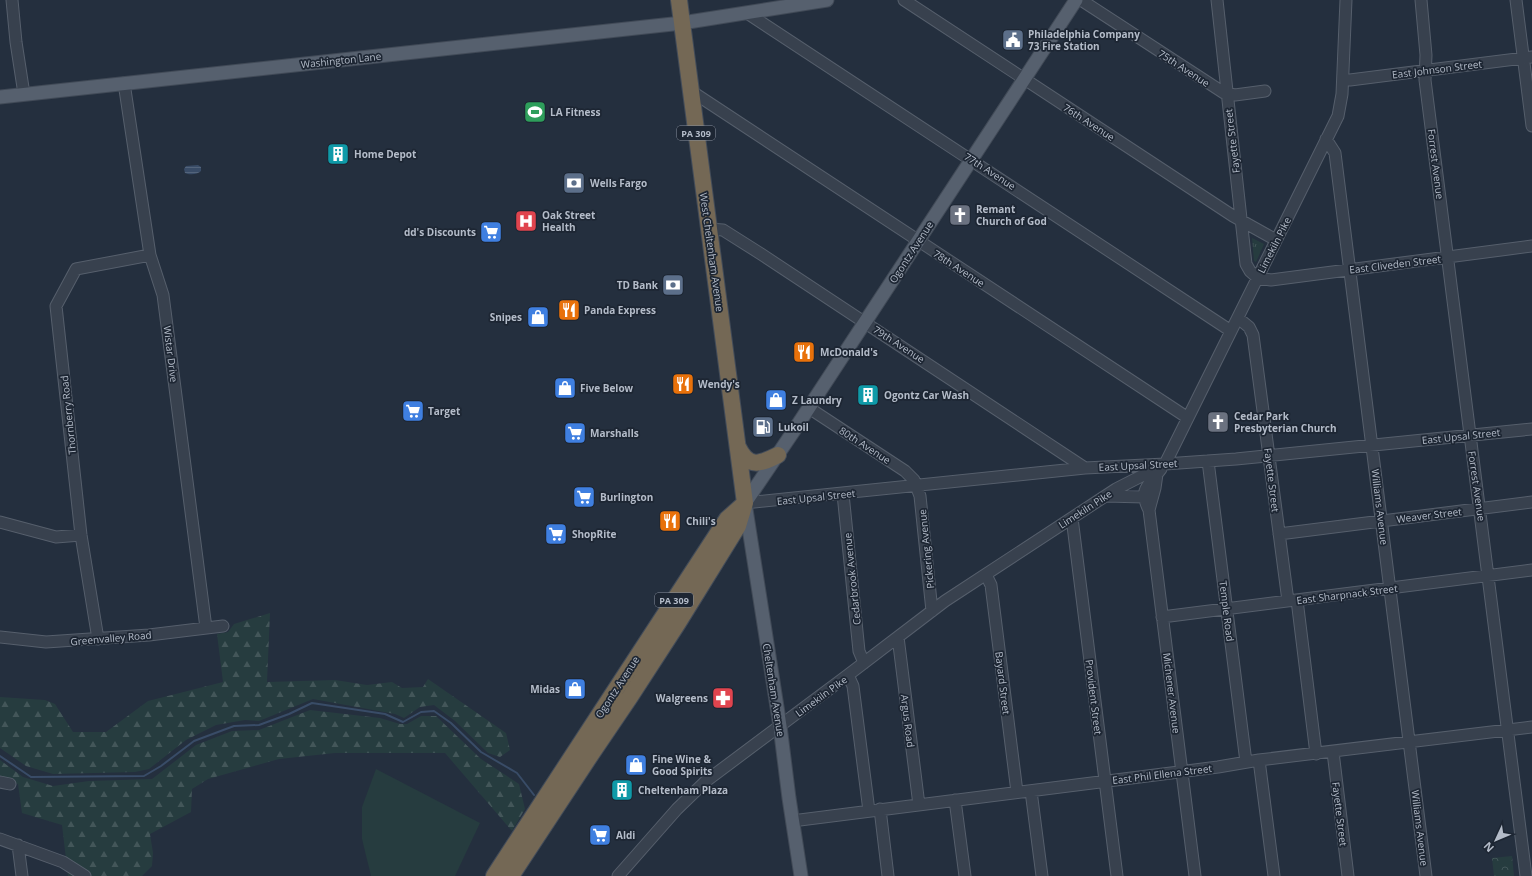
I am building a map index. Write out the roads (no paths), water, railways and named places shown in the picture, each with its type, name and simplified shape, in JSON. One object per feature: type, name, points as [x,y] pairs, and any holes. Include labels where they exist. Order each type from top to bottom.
[{"type":"highway","name":"West Cheltenham Avenue","points":[[678,0],[745,504]]},
{"type":"highway","points":[[738,447],[745,458],[757,463],[762,463],[778,455]]},
{"type":"highway","name":"Ogontz Avenue","points":[[494,876],[727,519],[745,504]]},
{"type":"highway","name":"Ogontz Avenue","points":[[512,876],[682,616],[738,526],[745,504]]},
{"type":"main road","name":"Washington Lane","points":[[0,97],[682,23],[827,0]]},
{"type":"main road","name":"Ogontz Avenue","points":[[745,504],[1076,0]]},
{"type":"main road","name":"Cheltenham Avenue","points":[[745,504],[780,726],[800,876]]},
{"type":"street","points":[[12,0],[16,42],[24,94]]},
{"type":"street","name":"76th Avenue","points":[[904,0],[1240,221],[1276,240]]},
{"type":"street","name":"75th Avenue","points":[[1081,0],[1227,94]]},
{"type":"street","name":"Fayette Street","points":[[1217,0],[1240,221],[1246,264],[1250,271],[1258,278]]},
{"type":"street","name":"Limekiln Pike","points":[[618,876],[677,809],[697,789],[828,689],[848,676],[932,611],[1116,489],[1165,464],[1339,111],[1343,80],[1346,0]]},
{"type":"street","name":"Forrest Avenue","points":[[1421,0],[1427,64],[1425,80],[1526,876]]},
{"type":"street","points":[[1516,0],[1528,58],[1532,126]]},
{"type":"street","name":"77th Avenue","points":[[747,12],[1231,331]]},
{"type":"street","name":"East Johnson Street","points":[[1343,80],[1528,58]]},
{"type":"street","name":"Wistar Drive","points":[[124,83],[150,256],[163,295],[206,628]]},
{"type":"street","points":[[1227,94],[1235,95],[1265,91]]},
{"type":"street","name":"78th Avenue","points":[[690,92],[1188,418]]},
{"type":"street","name":"Williams Avenue","points":[[1326,139],[1335,153],[1426,876]]},
{"type":"street","name":"79th Avenue","points":[[709,230],[723,230],[1085,468]]},
{"type":"street","name":"East Cliveden Street","points":[[1258,278],[1271,280],[1532,246]]},
{"type":"street","name":"Thornberry Road","points":[[98,639],[81,535],[56,306],[76,269],[150,256]]},
{"type":"street","name":"Fayette Street","points":[[1238,318],[1249,327],[1253,335],[1279,534],[1292,600],[1316,754]]},
{"type":"street","name":"80th Avenue","points":[[809,408],[905,471],[914,480],[917,486]]},
{"type":"street","name":"East Upsal Street","points":[[745,504],[1085,468],[1208,461],[1532,429]]},
{"type":"street","name":"Temple Road","points":[[1208,461],[1246,762]]},
{"type":"street","name":"Michener Avenue","points":[[1149,510],[1143,500],[1144,490],[1148,483],[1165,464]]},
{"type":"street","name":"Michener Avenue","points":[[1157,474],[1149,510],[1195,876]]},
{"type":"street","name":"Pickering Avenue","points":[[917,486],[920,496],[932,611]]},
{"type":"street","name":"Cedarbrook Avenue","points":[[843,494],[859,652],[864,663]]},
{"type":"street","points":[[1106,496],[1144,497]]},
{"type":"street","name":"Weaver Street","points":[[1279,534],[1532,502]]},
{"type":"street","name":"Provident Street","points":[[1072,518],[1117,876]]},
{"type":"street","points":[[0,522],[56,537],[81,535]]},
{"type":"street","name":"East Sharpnack Street","points":[[1162,617],[1532,570]]},
{"type":"street","name":"Bayard Street","points":[[986,575],[991,585],[1017,792]]},
{"type":"street","name":"Greenvalley Road","points":[[0,637],[46,642],[149,635],[223,626]]},
{"type":"street","name":"Argus Road","points":[[898,638],[919,805]]},
{"type":"street","points":[[848,676],[853,686],[868,811]]},
{"type":"street","name":"East Phil Ellena Street","points":[[792,821],[1259,760],[1532,727]]},
{"type":"street","name":"Fayette Street","points":[[1333,752],[1348,876]]},
{"type":"street","points":[[1259,760],[1274,876]]},
{"type":"street","points":[[1031,790],[1042,876]]},
{"type":"street","points":[[955,800],[965,876]]},
{"type":"street","points":[[880,810],[888,876]]},
{"type":"street","points":[[0,839],[63,862],[85,876]]},
{"type":"street","points":[[18,845],[22,876]]},
{"type":"water","points":[[198,165],[201,167],[201,171],[193,174],[185,173],[184,169],[186,166]]},
{"type":"waterway","points":[[0,756],[31,777],[144,776],[161,766],[194,741],[234,726],[259,725],[289,714],[312,703],[385,714],[403,722],[421,712],[434,711],[451,723],[481,752],[517,773],[534,795]]},
{"type":"place","name":"Philadelphia Company 73 Fire Station","points":[[1013,40]]},
{"type":"place","name":"LA Fitness","points":[[535,112]]},
{"type":"place","name":"Home Depot","points":[[338,154]]},
{"type":"place","name":"Wells Fargo","points":[[574,183]]},
{"type":"place","name":"Remant Church of God","points":[[960,215]]},
{"type":"place","name":"Oak Street Health","points":[[526,221]]},
{"type":"place","name":"dd's Discounts","points":[[491,232]]},
{"type":"place","name":"TD Bank","points":[[673,285]]},
{"type":"place","name":"Panda Express","points":[[569,310]]},
{"type":"place","name":"Snipes","points":[[538,317]]},
{"type":"place","name":"McDonald's","points":[[804,352]]},
{"type":"place","name":"Wendy's","points":[[683,384]]},
{"type":"place","name":"Five Below","points":[[565,388]]},
{"type":"place","name":"Ogontz Car Wash","points":[[868,395]]},
{"type":"place","name":"Z Laundry","points":[[776,400]]},
{"type":"place","name":"Target","points":[[413,411]]},
{"type":"place","name":"Cedar Park Presbyterian Church","points":[[1218,422]]},
{"type":"place","name":"Lukoil","points":[[763,427]]},
{"type":"place","name":"Marshalls","points":[[575,433]]},
{"type":"place","name":"Burlington","points":[[584,497]]},
{"type":"place","name":"Chili's","points":[[670,521]]},
{"type":"place","name":"ShopRite","points":[[556,534]]},
{"type":"place","name":"Midas","points":[[575,689]]},
{"type":"place","name":"Walgreens","points":[[723,698]]},
{"type":"place","name":"Fine Wine & Good Spirits","points":[[636,765]]},
{"type":"place","name":"Cheltenham Plaza","points":[[622,790]]},
{"type":"place","name":"Aldi","points":[[600,835]]}]
